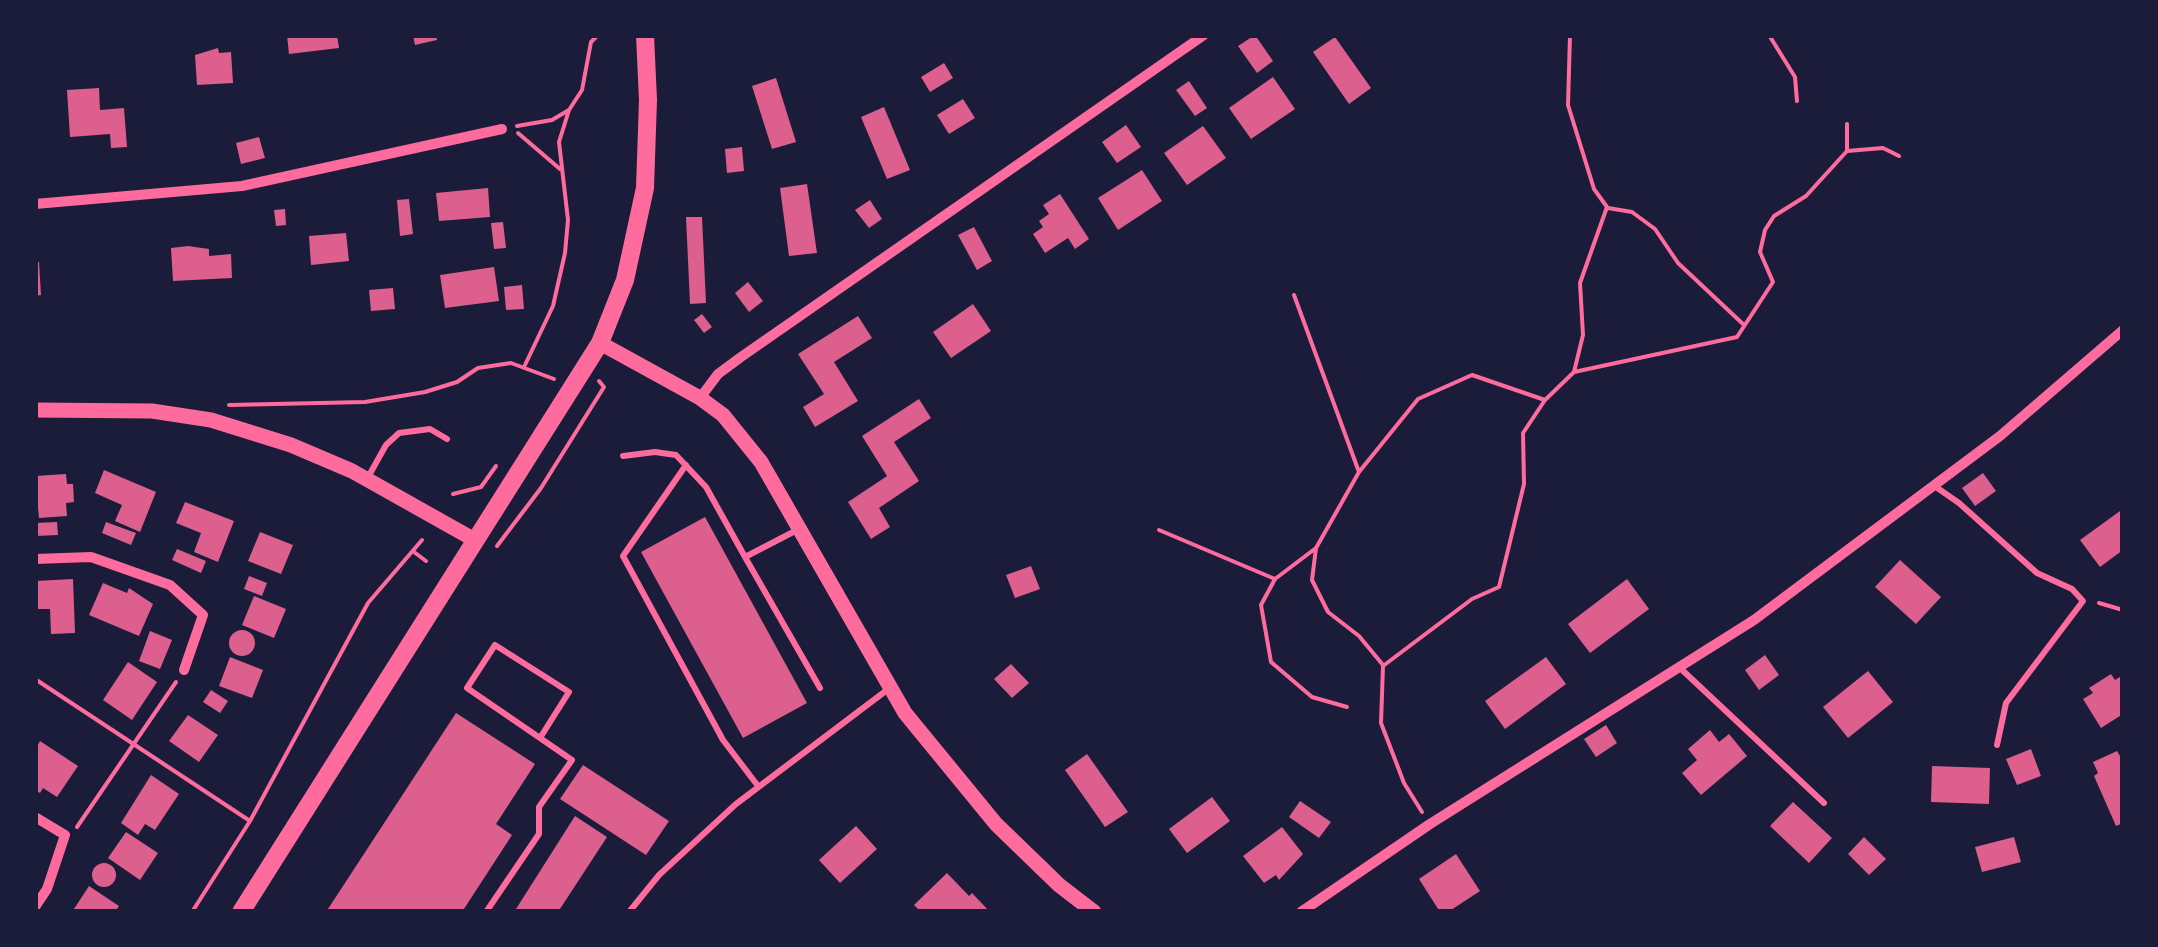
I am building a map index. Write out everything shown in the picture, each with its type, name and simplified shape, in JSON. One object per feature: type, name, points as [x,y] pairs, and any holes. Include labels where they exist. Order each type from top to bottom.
[{"type":"main road","points":[[241,912],[600,343],[625,280],[645,188],[648,100],[644,35]]},
{"type":"street","points":[[700,398],[718,374],[741,357],[1204,35]]},
{"type":"street","points":[[35,204],[242,186],[502,128]]},
{"type":"street","points":[[1301,912],[1430,824],[1754,620],[2000,436],[2123,330]]},
{"type":"street","points":[[600,343],[700,398],[748,444],[888,689],[983,810],[1058,885],[1094,912]]},
{"type":"street","points":[[35,410],[152,411],[211,420],[291,445],[367,479],[473,539]]},
{"type":"street","points":[[35,559],[91,557],[170,585],[203,615],[184,670]]},
{"type":"street","points":[[35,817],[69,835],[47,889],[35,907]]},
{"type":"lane","points":[[367,479],[386,445],[399,433],[430,429],[447,439]]},
{"type":"lane","points":[[623,456],[655,452],[676,455],[706,487],[820,688]]},
{"type":"lane","points":[[686,465],[623,556],[723,740],[758,786]]},
{"type":"lane","points":[[1933,485],[1960,502],[2037,574],[2072,589],[2082,601],[2070,624],[2028,669],[2006,703],[1996,746]]},
{"type":"lane","points":[[745,557],[799,530]]},
{"type":"lane","points":[[486,912],[539,834],[539,807],[572,760],[467,688],[495,646],[569,692],[540,738]]},
{"type":"lane","points":[[1680,668],[1824,803]]},
{"type":"lane","points":[[629,912],[659,875],[758,786],[888,689]]},
{"type":"path","points":[[524,367],[553,306],[565,253],[568,220],[559,142],[569,110],[582,90],[590,35]]},
{"type":"path","points":[[591,42],[598,35]]},
{"type":"path","points":[[1570,35],[1568,105],[1594,190],[1606,208],[1632,212],[1655,229],[1678,263],[1744,325]]},
{"type":"path","points":[[1769,35],[1795,78],[1797,101]]},
{"type":"path","points":[[560,168],[510,127],[552,120],[569,110]]},
{"type":"path","points":[[1383,666],[1472,599],[1500,587],[1524,484],[1523,433],[1544,400],[1574,372],[1737,338],[1774,282],[1760,252],[1765,230],[1774,216],[1806,196],[1847,151],[1847,124]]},
{"type":"path","points":[[1847,151],[1883,148],[1898,156]]},
{"type":"path","points":[[1574,372],[1583,335],[1580,282],[1606,208]]},
{"type":"path","points":[[1294,295],[1358,472]]},
{"type":"path","points":[[219,404],[365,402],[424,392],[457,382],[478,368],[512,363],[555,379]]},
{"type":"path","points":[[546,393],[560,370]]},
{"type":"path","points":[[1430,824],[1404,783],[1381,723],[1383,666],[1359,636],[1328,612],[1312,580],[1316,548],[1358,472],[1418,400],[1472,376],[1544,400]]},
{"type":"path","points":[[492,548],[514,528],[604,387]]},
{"type":"path","points":[[453,494],[482,486],[498,463]]},
{"type":"path","points":[[1160,530],[1275,578]]},
{"type":"path","points":[[192,912],[250,822],[368,603],[422,540]]},
{"type":"path","points":[[1316,548],[1275,578],[1261,605],[1271,662],[1312,697],[1347,707]]},
{"type":"path","points":[[414,552],[426,561]]},
{"type":"path","points":[[2082,601],[2123,610]]},
{"type":"path","points":[[69,835],[134,747],[184,670]]},
{"type":"path","points":[[35,679],[250,822]]},
{"type":"building","points":[[287,35],[337,35],[339,48],[289,54]]},
{"type":"building","points":[[413,35],[436,35],[437,40],[415,45]]},
{"type":"building","points":[[1255,35],[1273,61],[1257,73],[1238,46]]},
{"type":"building","points":[[1335,37],[1371,88],[1349,104],[1313,52]]},
{"type":"building","points":[[218,48],[219,53],[231,52],[233,83],[197,85],[195,55]]},
{"type":"building","points":[[944,63],[953,78],[930,92],[921,77]]},
{"type":"building","points":[[1273,77],[1295,109],[1251,139],[1229,108]]},
{"type":"building","points":[[776,78],[796,142],[772,149],[752,86]]},
{"type":"building","points":[[1189,81],[1207,108],[1195,116],[1176,90]]},
{"type":"building","points":[[99,88],[100,110],[124,108],[127,147],[111,148],[110,134],[70,137],[67,90]]},
{"type":"building","points":[[963,99],[975,118],[949,134],[937,115]]},
{"type":"building","points":[[884,107],[910,170],[887,179],[861,117]]},
{"type":"building","points":[[1126,125],[1141,147],[1117,163],[1102,142]]},
{"type":"building","points":[[1203,126],[1226,158],[1187,185],[1164,153]]},
{"type":"building","points":[[259,137],[265,158],[241,164],[236,143]]},
{"type":"building","points":[[742,147],[744,171],[727,173],[725,149]]},
{"type":"building","points":[[1142,170],[1162,201],[1118,230],[1098,198]]},
{"type":"building","points":[[807,184],[817,253],[789,256],[780,188]]},
{"type":"building","points":[[488,188],[490,217],[439,221],[436,193]]},
{"type":"building","points":[[1060,194],[1089,239],[1075,249],[1068,238],[1045,253],[1033,234],[1043,227],[1039,221],[1049,214],[1043,205]]},
{"type":"building","points":[[409,199],[413,234],[400,236],[397,200]]},
{"type":"building","points":[[870,200],[882,219],[869,228],[855,210]]},
{"type":"building","points":[[285,209],[286,225],[276,226],[274,210]]},
{"type":"building","points":[[686,217],[702,217],[706,303],[690,304]]},
{"type":"building","points":[[503,222],[506,248],[494,249],[491,223]]},
{"type":"building","points":[[974,227],[992,261],[977,270],[958,235]]},
{"type":"building","points":[[346,233],[349,261],[311,265],[309,236]]},
{"type":"building","points":[[171,248],[209,249],[209,256],[231,254],[232,278],[173,281]]},
{"type":"building","points":[[35,262],[39,262],[41,295],[35,296]]},
{"type":"building","points":[[494,267],[499,301],[445,308],[440,275]]},
{"type":"building","points":[[748,282],[763,301],[749,312],[735,293]]},
{"type":"building","points":[[522,285],[524,309],[506,310],[504,287]]},
{"type":"building","points":[[393,288],[395,309],[371,311],[369,290]]},
{"type":"building","points":[[973,304],[991,331],[951,358],[933,332]]},
{"type":"building","points":[[702,314],[712,327],[704,333],[694,320]]},
{"type":"building","points":[[858,316],[872,338],[834,362],[858,401],[815,427],[803,407],[824,394],[798,354]]},
{"type":"building","points":[[919,399],[931,418],[894,442],[919,481],[879,508],[890,527],[871,539],[848,502],[887,476],[862,436]]},
{"type":"building","points":[[104,470],[156,492],[140,532],[115,521],[122,505],[95,493]]},
{"type":"building","points":[[1983,473],[1996,491],[1975,506],[1962,488]]},
{"type":"building","points":[[66,474],[67,484],[73,484],[74,502],[66,503],[67,516],[39,518],[35,476]]},
{"type":"building","points":[[185,502],[234,521],[218,562],[194,552],[201,533],[176,523]]},
{"type":"building","points":[[2120,511],[2123,550],[2100,567],[2080,540]]},
{"type":"building","points":[[705,517],[807,703],[743,738],[641,552]]},
{"type":"building","points":[[57,522],[58,535],[35,536],[35,523]]},
{"type":"building","points":[[106,522],[136,533],[131,545],[102,533]]},
{"type":"building","points":[[260,532],[293,545],[281,574],[248,561]]},
{"type":"building","points":[[177,549],[206,561],[201,573],[172,560]]},
{"type":"building","points":[[1900,560],[1941,597],[1916,624],[1875,587]]},
{"type":"building","points":[[1031,566],[1040,589],[1015,598],[1006,575]]},
{"type":"building","points":[[249,576],[267,583],[262,596],[244,589]]},
{"type":"building","points":[[73,579],[75,633],[51,634],[50,609],[35,609],[35,581]]},
{"type":"building","points":[[1627,579],[1649,609],[1590,653],[1568,624]]},
{"type":"building","points":[[103,583],[127,593],[129,588],[153,604],[139,636],[89,615]]},
{"type":"building","points":[[254,596],[286,609],[274,638],[242,625]]},
{"type":"building","points":[[242,630],[251,634],[255,643],[251,652],[242,656],[233,652],[229,643],[233,634]]},
{"type":"building","points":[[150,631],[172,640],[160,669],[139,661]]},
{"type":"building","points":[[1765,655],[1779,675],[1759,690],[1745,670]]},
{"type":"building","points":[[230,657],[263,670],[252,698],[219,686]]},
{"type":"building","points":[[1546,657],[1566,684],[1505,729],[1485,701]]},
{"type":"building","points":[[128,662],[157,682],[132,720],[103,700]]},
{"type":"building","points":[[1011,664],[1029,683],[1012,698],[994,679]]},
{"type":"building","points":[[1868,671],[1893,702],[1848,738],[1823,707]]},
{"type":"building","points":[[2111,674],[2115,680],[2123,675],[2123,714],[2101,728],[2083,699],[2093,693],[2089,688]]},
{"type":"building","points":[[211,690],[228,701],[220,713],[203,702]]},
{"type":"building","points":[[456,713],[535,764],[496,824],[512,835],[462,912],[326,912]]},
{"type":"building","points":[[188,715],[218,735],[199,762],[169,741]]},
{"type":"building","points":[[1606,725],[1617,743],[1596,757],[1584,739]]},
{"type":"building","points":[[1710,730],[1719,742],[1729,734],[1747,756],[1701,795],[1682,773],[1697,760],[1688,749]]},
{"type":"building","points":[[40,741],[78,766],[57,797],[43,788],[40,793],[35,790],[35,750]]},
{"type":"building","points":[[2031,749],[2041,776],[2017,785],[2006,759]]},
{"type":"building","points":[[2117,751],[2123,761],[2123,823],[2116,826],[2094,776],[2098,773],[2093,762]]},
{"type":"building","points":[[1087,754],[1128,812],[1105,827],[1065,770]]},
{"type":"building","points":[[583,765],[669,821],[646,855],[560,799]]},
{"type":"building","points":[[1932,766],[1990,768],[1989,804],[1931,802]]},
{"type":"building","points":[[151,775],[179,794],[155,830],[145,824],[138,835],[121,823]]},
{"type":"building","points":[[1212,797],[1230,821],[1187,853],[1169,829]]},
{"type":"building","points":[[1300,801],[1331,822],[1319,838],[1289,817]]},
{"type":"building","points":[[1793,802],[1832,838],[1809,863],[1770,826]]},
{"type":"building","points":[[575,816],[607,837],[558,912],[521,912],[516,909]]},
{"type":"building","points":[[856,826],[877,849],[840,883],[819,860]]},
{"type":"building","points":[[1282,827],[1303,854],[1279,880],[1276,875],[1264,883],[1243,856]]},
{"type":"building","points":[[126,832],[158,853],[140,880],[108,858]]},
{"type":"building","points":[[1864,837],[1886,859],[1869,875],[1848,854]]},
{"type":"building","points":[[2014,837],[2021,862],[1982,872],[1975,847]]},
{"type":"building","points":[[1456,854],[1480,891],[1448,912],[1440,912],[1419,879]]},
{"type":"building","points":[[99,863],[109,863],[116,875],[109,887],[99,887],[92,880],[92,870]]},
{"type":"building","points":[[947,873],[990,912],[921,912],[914,905]]},
{"type":"building","points":[[89,886],[119,906],[115,912],[72,912]]}]
